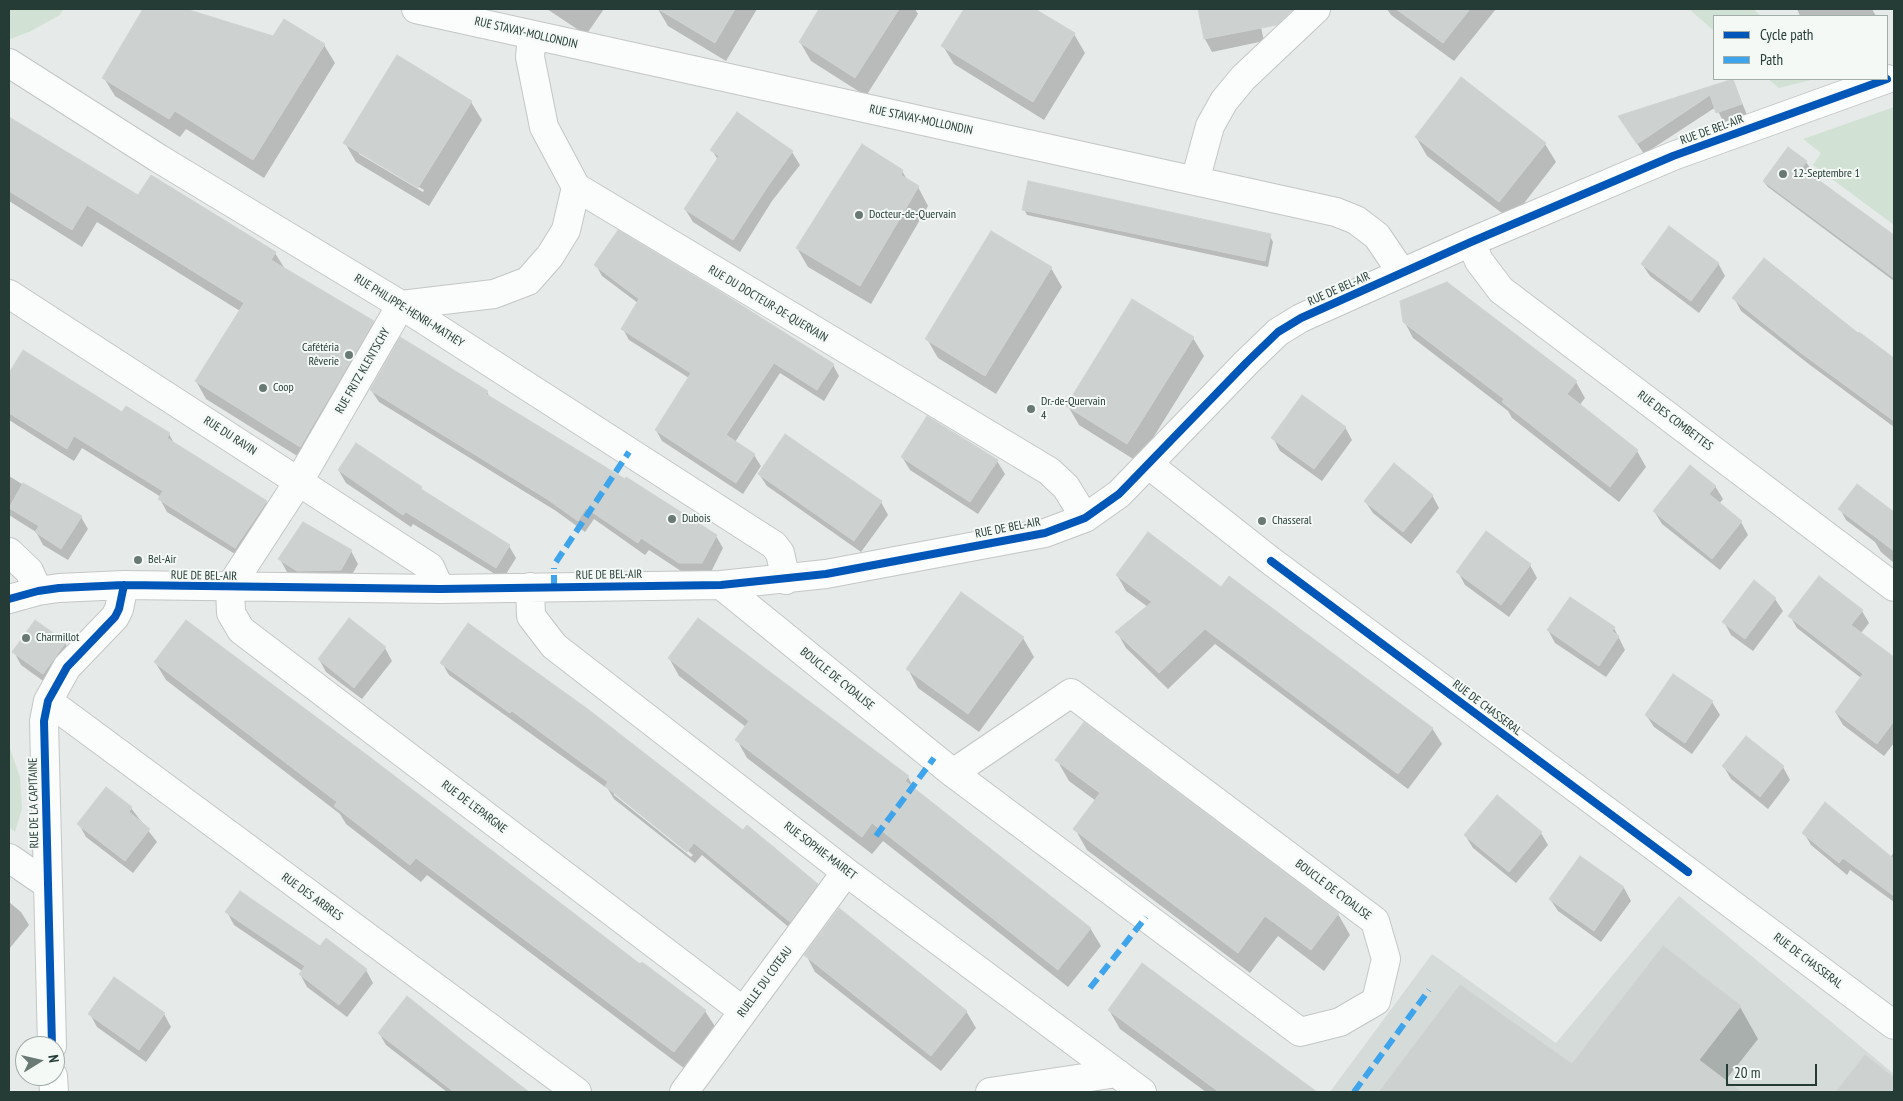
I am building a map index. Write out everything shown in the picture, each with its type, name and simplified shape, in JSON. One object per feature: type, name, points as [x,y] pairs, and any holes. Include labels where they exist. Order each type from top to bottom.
[{"type":"street","name":"RUE STAVAY-MOLLONDIN","points":[[416,9],[1336,212],[1356,220],[1377,236],[1402,273]]},
{"type":"street","points":[[1195,182],[1210,126],[1224,101],[1244,78],[1316,9]]},
{"type":"street","points":[[401,305],[494,294],[528,281],[550,256],[566,230],[576,187],[544,128],[530,57],[532,35]]},
{"type":"street","name":"RUE PHILIPPE-HENRI-MATHEY","points":[[9,62],[158,158],[401,305],[774,545],[780,553],[786,580]]},
{"type":"street","name":"RUE DE BEL-AIR","points":[[9,599],[38,591],[80,586],[124,585],[230,588],[440,589],[721,585],[786,580],[1045,533],[1085,518],[1119,494],[1278,332],[1300,318],[1471,242],[1673,156],[1884,80]]},
{"type":"street","name":"RUE DU DOCTEUR-DE-QUERVAIN","points":[[576,187],[1049,471],[1066,487],[1085,518]]},
{"type":"street","name":"RUE DES COMBETTES","points":[[1471,242],[1479,261],[1501,290],[1894,587]]},
{"type":"street","name":"RUE DU RAVIN","points":[[9,294],[430,567],[440,589]]},
{"type":"street","name":"RUE FRITZ KLENTSCHY","points":[[230,588],[299,481],[401,305]]},
{"type":"street","name":"RUE DE CHASSERAL","points":[[1148,464],[1271,561],[1894,1025]]},
{"type":"street","points":[[9,552],[29,571],[38,591]]},
{"type":"street","name":"RUE DE LA CAPITAINE","points":[[52,1036],[44,720],[48,701],[67,667],[115,617],[119,610],[124,585]]},
{"type":"street","name":"BOUCLE DE CYDALISE","points":[[721,585],[953,773],[1300,1032],[1340,1022],[1376,1001],[1386,959],[1375,921],[1070,693],[953,773]]},
{"type":"street","name":"RUE SOPHIE-MAIRET","points":[[530,587],[531,616],[554,646],[846,872],[1142,1092]]},
{"type":"street","name":"RUE DE L'EPARGNE","points":[[230,588],[232,613],[241,630],[743,1011]]},
{"type":"street","name":"RUE DES ARBRES","points":[[48,701],[577,1092]]},
{"type":"street","points":[[9,858],[47,884]]},
{"type":"street","name":"RUELLE DU COTEAU","points":[[684,1092],[846,872]]},
{"type":"street","points":[[990,1092],[1117,1073]]},
{"type":"shaded area","points":[[1679,896],[1894,1074],[1894,1092],[1330,1092],[1432,954],[1556,1043]]},
{"type":"green space","points":[[9,9],[63,9],[60,15],[29,32],[10,39]]},
{"type":"green space","points":[[1689,9],[1753,9],[1760,15],[1713,15],[1713,30]]},
{"type":"green space","points":[[1769,80],[1811,80],[1779,88]]},
{"type":"green space","points":[[1894,107],[1894,225],[1813,165],[1821,153],[1803,139]]},
{"type":"green space","points":[[9,746],[20,777],[22,809],[15,832],[9,827]]},
{"type":"building","points":[[143,9],[186,9],[273,36],[284,19],[325,44],[253,160],[175,111],[169,119],[102,78]]},
{"type":"building","points":[[658,9],[735,9],[715,43]]},
{"type":"building","points":[[819,9],[899,9],[855,78],[799,42]]},
{"type":"building","points":[[964,9],[1035,9],[1075,33],[1033,102],[941,46]]},
{"type":"building","points":[[1198,9],[1294,9],[1277,25],[1204,39]]},
{"type":"building","points":[[1396,9],[1470,9],[1443,43]]},
{"type":"building","points":[[397,55],[472,101],[418,188],[343,143]]},
{"type":"building","points":[[1461,77],[1546,143],[1499,202],[1415,137]]},
{"type":"building","points":[[1730,80],[1733,80],[1742,104],[1716,113],[1710,95],[1637,144],[1618,116]]},
{"type":"building","points":[[737,112],[793,151],[733,240],[684,209],[719,156],[710,150]]},
{"type":"building","points":[[9,117],[138,195],[151,175],[276,252],[271,260],[374,321],[300,447],[195,381],[244,303],[87,205],[72,230],[9,191]]},
{"type":"building","name":"Docteur-de-Quervain","points":[[862,144],[903,170],[901,175],[919,186],[860,286],[796,248]]},
{"type":"building","points":[[1788,147],[1807,161],[1802,168],[1894,235],[1894,278],[1763,181]]},
{"type":"building","points":[[1028,181],[1271,234],[1265,261],[1022,210]]},
{"type":"building","points":[[1669,226],[1719,263],[1691,301],[1641,264]]},
{"type":"building","points":[[618,230],[834,364],[817,390],[774,363],[726,435],[755,454],[736,483],[655,430],[691,373],[621,329],[639,299],[594,265]]},
{"type":"building","points":[[991,231],[1052,267],[985,376],[925,339]]},
{"type":"building","points":[[1764,258],[1858,333],[1894,358],[1894,421],[1801,353],[1732,298]]},
{"type":"building","points":[[1447,282],[1577,381],[1567,394],[1638,450],[1610,487],[1502,402],[1504,399],[1403,322],[1400,301]]},
{"type":"building","points":[[1132,299],[1194,337],[1127,444],[1066,406]]},
{"type":"building","points":[[400,337],[488,391],[486,394],[625,479],[626,477],[717,535],[702,563],[679,563],[641,538],[638,543],[586,508],[578,521],[547,499],[370,390]]},
{"type":"building","points":[[23,350],[122,412],[126,406],[170,433],[167,438],[267,501],[235,548],[158,499],[163,491],[74,436],[67,449],[9,413],[9,373]]},
{"type":"building","points":[[1302,395],[1346,427],[1314,469],[1271,438]]},
{"type":"building","points":[[927,416],[998,460],[970,502],[901,457]]},
{"type":"building","points":[[785,434],[882,501],[854,541],[758,474]]},
{"type":"building","points":[[356,443],[422,487],[421,489],[510,545],[496,568],[406,512],[403,515],[338,470]]},
{"type":"building","points":[[1394,463],[1433,495],[1403,532],[1364,501]]},
{"type":"building","points":[[1690,465],[1716,486],[1709,494],[1742,521],[1712,559],[1653,511]]},
{"type":"building","points":[[23,483],[82,516],[61,549],[35,532],[39,526],[9,508]]},
{"type":"building","points":[[1857,484],[1894,512],[1894,551],[1838,509]]},
{"type":"building","points":[[303,522],[352,550],[341,570],[297,571],[278,559]]},
{"type":"building","points":[[1486,531],[1531,564],[1501,605],[1456,572]]},
{"type":"building","points":[[1148,532],[1221,587],[1229,576],[1433,728],[1398,774],[1205,629],[1159,673],[1115,632],[1152,602],[1116,575]]},
{"type":"building","points":[[1819,576],[1863,610],[1851,625],[1894,657],[1894,721],[1877,744],[1835,712],[1863,674],[1788,616]]},
{"type":"building","points":[[1754,580],[1776,598],[1745,639],[1722,622]]},
{"type":"building","points":[[961,592],[1024,637],[968,714],[906,669]]},
{"type":"building","points":[[1570,597],[1615,627],[1612,631],[1619,636],[1599,666],[1547,630]]},
{"type":"building","points":[[349,618],[386,647],[354,688],[318,659]]},
{"type":"building","points":[[698,618],[909,776],[905,781],[1091,928],[1058,970],[872,823],[862,837],[735,740],[749,721],[668,658]]},
{"type":"building","points":[[35,620],[66,642],[43,674],[12,652]]},
{"type":"building","points":[[186,620],[371,758],[640,964],[642,962],[706,1010],[674,1052],[416,858],[410,865],[334,806],[337,802],[154,662]]},
{"type":"building","points":[[468,623],[589,710],[743,830],[747,825],[818,884],[790,922],[694,843],[687,852],[605,786],[608,782],[512,711],[510,713],[440,663]]},
{"type":"building","points":[[1673,674],[1713,701],[1685,743],[1645,715]]},
{"type":"building","points":[[1084,722],[1339,913],[1311,950],[1265,916],[1238,953],[1073,829],[1100,793],[1055,760]]},
{"type":"building","points":[[1746,736],[1784,766],[1760,797],[1722,766]]},
{"type":"building","points":[[106,787],[132,807],[129,812],[150,829],[125,861],[77,824]]},
{"type":"building","points":[[1497,795],[1542,832],[1509,872],[1464,835]]},
{"type":"building","points":[[1825,802],[1894,859],[1894,896],[1843,858],[1839,863],[1802,833]]},
{"type":"building","points":[[1580,856],[1624,887],[1594,931],[1549,899]]},
{"type":"building","points":[[240,891],[320,946],[326,938],[367,969],[339,1005],[299,974],[305,966],[225,912]]},
{"type":"building","points":[[839,908],[967,1011],[931,1056],[804,955]]},
{"type":"building","points":[[1663,946],[1741,1006],[1699,1060],[1741,1092],[1379,1092],[1460,985],[1572,1064]]},
{"type":"building","points":[[1142,963],[1317,1092],[1219,1092],[1108,1010]]},
{"type":"building","points":[[114,977],[165,1013],[139,1050],[88,1014]]},
{"type":"building","points":[[407,996],[529,1092],[454,1092],[378,1033]]},
{"type":"building","points":[[1865,1055],[1894,1078],[1894,1092],[1836,1092]]},
{"type":"marked path","points":[[556,562],[629,452]]},
{"type":"marked path","points":[[554,568],[554,587]]},
{"type":"marked path","points":[[876,836],[934,758]]},
{"type":"marked path","points":[[1090,988],[1146,917]]},
{"type":"marked path","points":[[1354,1092],[1429,990]]},
{"type":"cycle path","points":[[9,599],[38,591],[59,588],[124,585],[440,589],[721,585],[826,574],[1045,533],[1085,518],[1119,494],[1278,332],[1301,318],[1471,242],[1673,156],[1884,80]]},
{"type":"cycle path","points":[[1271,561],[1688,872]]},
{"type":"cycle path","points":[[52,1036],[44,721],[48,701],[67,667],[115,617],[119,609],[124,585]]},
{"type":"place","name":"12-Septembre 1","points":[[1783,174]]},
{"type":"place","name":"Docteur-de-Quervain","points":[[859,215]]},
{"type":"place","name":"Cafétéria Rêverie","points":[[349,355]]},
{"type":"place","name":"Coop","points":[[263,388]]},
{"type":"place","name":"Dr.-de-Quervain 4","points":[[1031,409]]},
{"type":"place","name":"Dubois","points":[[672,519]]},
{"type":"place","name":"Chasseral","points":[[1262,521]]},
{"type":"place","name":"Bel-Air","points":[[138,560]]},
{"type":"place","name":"Charmillot","points":[[26,638]]}]
